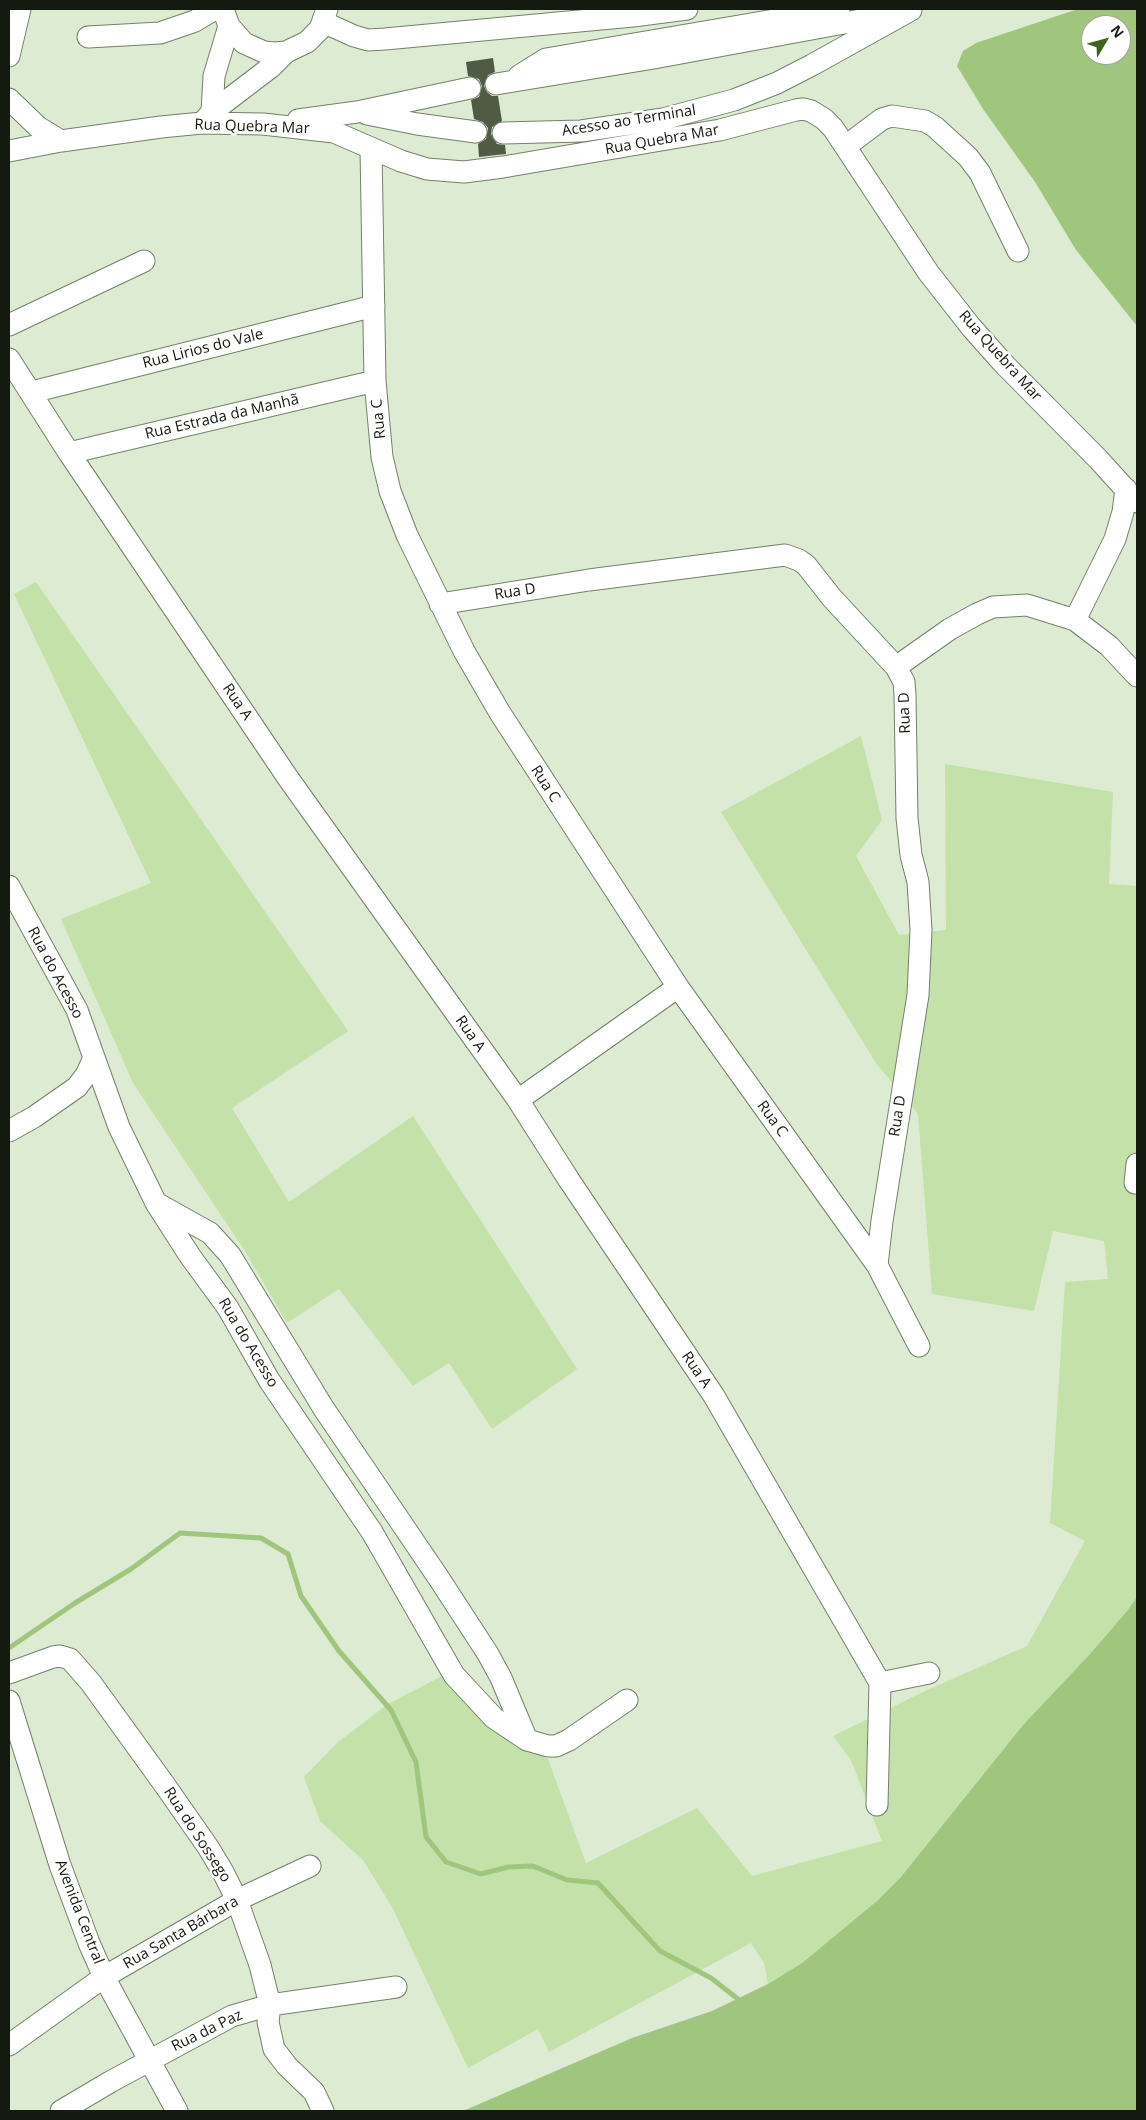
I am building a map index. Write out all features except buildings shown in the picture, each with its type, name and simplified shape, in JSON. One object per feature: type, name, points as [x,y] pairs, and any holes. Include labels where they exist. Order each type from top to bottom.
[{"type":"street","points":[[9,56],[20,9]]},
{"type":"street","points":[[88,37],[160,33],[195,21],[214,9]]},
{"type":"street","points":[[207,118],[271,67],[286,52],[307,42],[314,36],[325,16],[354,36],[368,40],[687,9]]},
{"type":"street","name":"Acesso ao Terminal","points":[[503,83],[654,58],[844,15],[914,10]]},
{"type":"street","name":"Acesso ao Terminal","points":[[503,133],[581,131],[664,119],[726,103],[786,78],[914,10]]},
{"type":"street","points":[[226,17],[244,43],[269,53],[286,52]]},
{"type":"street","points":[[207,118],[226,17]]},
{"type":"street","points":[[263,124],[357,112],[470,88]]},
{"type":"street","points":[[9,99],[38,127],[61,141]]},
{"type":"street","name":"Rua Quebra Mar","points":[[9,151],[207,118],[334,132],[371,149],[427,169],[448,172],[478,171],[720,130],[803,109],[817,114],[824,119],[846,146],[928,272],[971,327],[1003,363],[1132,496]]},
{"type":"street","points":[[357,112],[417,124],[476,132]]},
{"type":"street","points":[[846,146],[882,119],[892,116],[925,121],[935,127],[968,157],[980,173],[1018,251]]},
{"type":"street","name":"Rua C","points":[[371,149],[375,381],[382,457],[390,491],[407,535],[440,604],[500,713],[678,987],[877,1265],[920,1346]]},
{"type":"street","points":[[9,325],[144,261]]},
{"type":"street","name":"Rua Lirios do Vale","points":[[32,392],[374,306]]},
{"type":"street","name":"Rua A","points":[[9,359],[32,392],[69,453],[288,778],[518,1100],[569,1180],[714,1396],[880,1682]]},
{"type":"street","name":"Rua Estrada da Manhã","points":[[69,453],[375,381]]},
{"type":"street","points":[[1075,620],[1115,539],[1123,512],[1132,496]]},
{"type":"street","name":"Rua D","points":[[440,604],[589,580],[785,555],[799,560],[806,565],[832,598],[896,668],[904,682],[906,695],[907,818],[911,855],[918,882],[921,930],[918,994],[882,1221],[877,1265]]},
{"type":"street","points":[[896,668],[950,629],[993,607],[1027,605],[1075,620],[1109,646],[1137,676]]},
{"type":"street","name":"Rua do Acesso","points":[[9,886],[30,927],[68,991],[119,1127],[156,1202],[190,1256],[228,1308],[269,1380],[372,1532],[454,1675],[494,1718],[527,1740],[539,1745],[556,1746],[569,1740],[626,1700]]},
{"type":"street","points":[[518,1100],[678,987]]},
{"type":"street","points":[[9,1131],[34,1117],[77,1087],[86,1075],[94,1058]]},
{"type":"street","points":[[156,1202],[204,1230],[223,1246],[336,1427],[444,1585],[488,1654],[501,1678],[527,1740]]},
{"type":"street","points":[[311,1444],[336,1427]]},
{"type":"street","name":"Rua do Sossego","points":[[9,1673],[60,1656],[70,1659],[76,1664],[208,1847],[224,1872],[237,1900],[260,1964],[270,2004],[268,2022],[274,2049],[287,2066],[314,2092],[323,2111]]},
{"type":"street","points":[[877,1805],[880,1682],[929,1673]]},
{"type":"street","name":"Avenida Central","points":[[9,1701],[60,1866],[104,1977],[177,2111]]},
{"type":"street","name":"Rua Santa Bárbara","points":[[9,2045],[104,1977],[237,1900],[310,1866]]},
{"type":"street","name":"Rua da Paz","points":[[61,2111],[232,2016],[270,2004],[396,1987]]},
{"type":"shaded area","points":[[1078,9],[1137,9],[1137,326],[1076,250],[1035,182],[983,109],[957,66],[963,51],[976,43]]},
{"type":"shaded area","points":[[36,582],[348,1031],[232,1108],[289,1202],[413,1116],[577,1369],[492,1429],[449,1363],[413,1386],[339,1289],[287,1323],[245,1251],[133,1083],[61,919],[151,883],[14,594]]},
{"type":"shaded area","points":[[861,736],[882,820],[856,856],[899,935],[946,930],[945,764],[1113,792],[1109,884],[1137,886],[1137,1597],[1090,1654],[1023,1725],[900,1878],[878,1900],[802,1963],[768,1984],[764,1963],[751,1943],[549,2052],[538,2029],[468,2068],[392,1907],[363,1860],[320,1821],[304,1777],[338,1742],[388,1704],[442,1676],[492,1726],[548,1759],[586,1863],[697,1808],[752,1876],[882,1841],[851,1760],[833,1736],[925,1691],[1027,1646],[1085,1541],[1050,1523],[1065,1282],[1108,1279],[1104,1241],[1053,1231],[1034,1311],[932,1294],[918,1114],[876,1063],[721,812]]},
{"type":"shaded area","points":[[1137,1597],[1137,2111],[463,2111],[632,2038],[712,2011],[768,1984],[802,1963],[878,1900],[900,1878],[1023,1725],[1090,1654]]},
{"type":"waterway","points":[[9,1648],[75,1603],[131,1569],[180,1533],[261,1538],[288,1554],[301,1596],[339,1651],[391,1710],[416,1762],[426,1837],[446,1862],[481,1874],[508,1867],[533,1866],[567,1880],[598,1883],[660,1951],[711,1978],[738,1999]]}]
